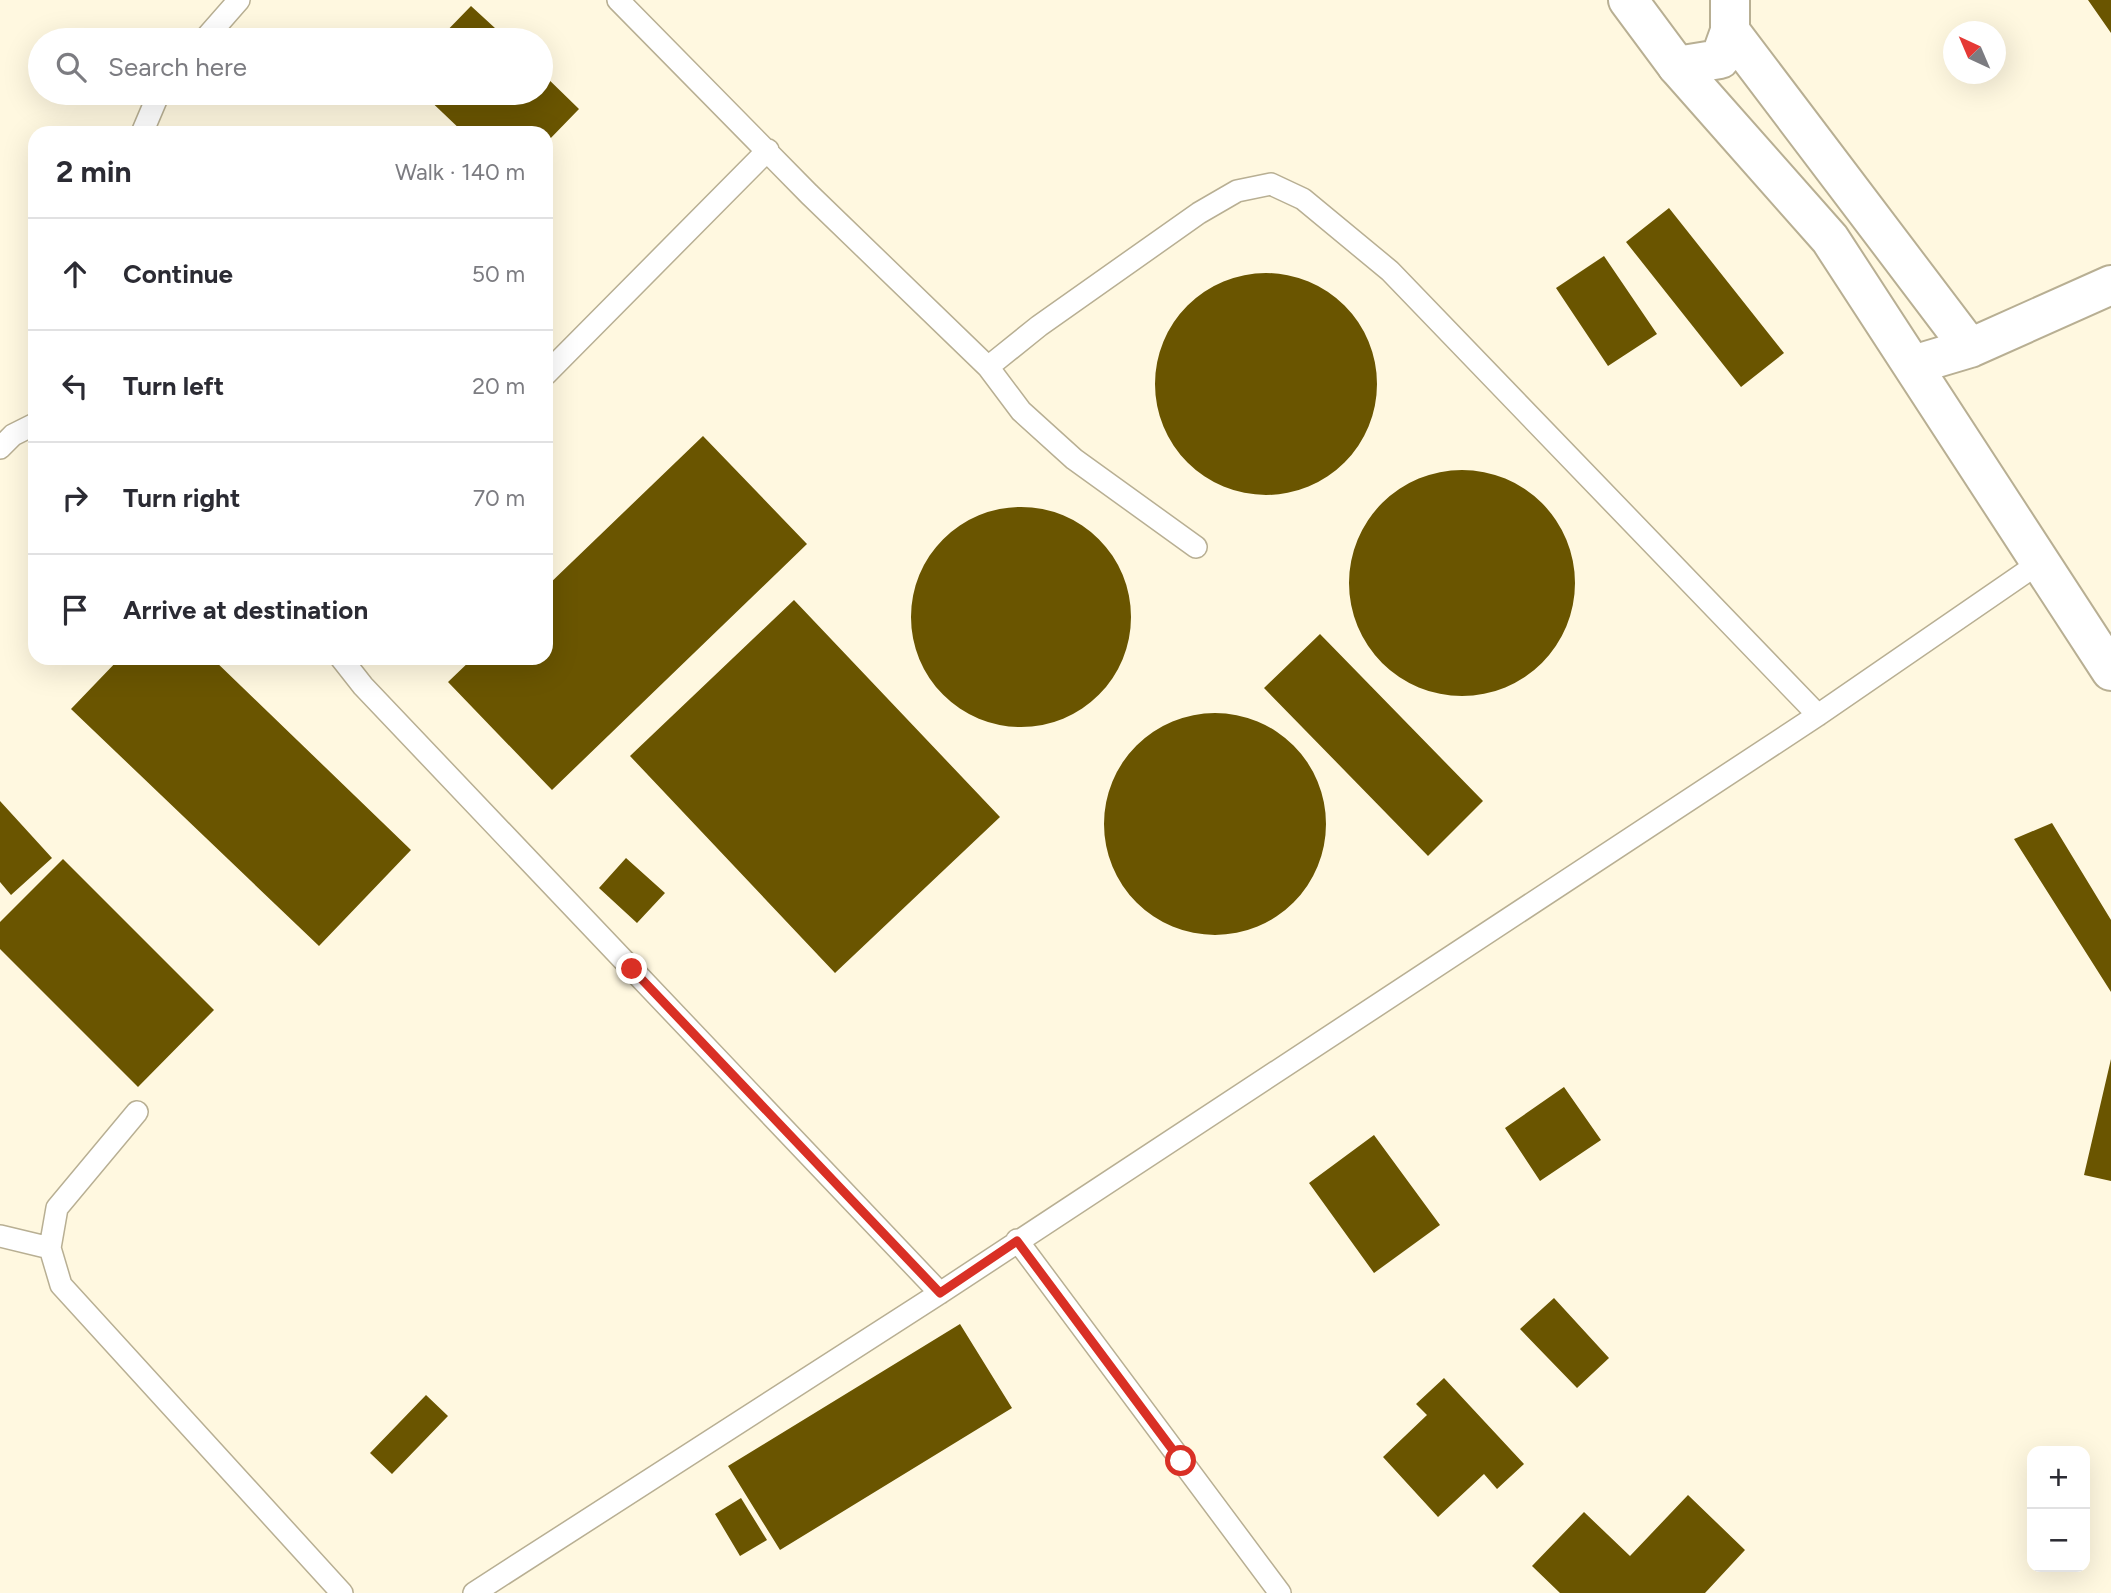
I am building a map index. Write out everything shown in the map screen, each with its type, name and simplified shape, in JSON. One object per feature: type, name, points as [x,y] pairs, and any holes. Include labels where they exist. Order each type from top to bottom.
[{"type":"street","points":[[1628,0],[1677,66],[1830,239],[2111,671]]},
{"type":"street","points":[[1677,66],[1720,59],[1730,15]]},
{"type":"street","points":[[1730,15],[1970,348]]},
{"type":"street","points":[[1913,365],[1970,348],[2111,285]]},
{"type":"lane","points":[[214,28],[239,0]]},
{"type":"lane","points":[[618,0],[809,194],[988,367],[1021,411],[1074,459],[1196,547]]},
{"type":"lane","points":[[145,126],[154,105]]},
{"type":"lane","points":[[553,367],[768,150]]},
{"type":"lane","points":[[988,367],[1039,326],[1199,213],[1237,191],[1271,184],[1303,199],[1390,271],[1818,715]]},
{"type":"lane","points":[[0,448],[13,435],[28,428]]},
{"type":"lane","points":[[474,1593],[940,1293],[1818,715],[2039,563]]},
{"type":"lane","points":[[346,665],[363,686],[940,1293]]},
{"type":"lane","points":[[137,1112],[57,1208],[50,1248],[61,1285],[342,1593]]},
{"type":"lane","points":[[0,1236],[50,1248]]},
{"type":"lane","points":[[1017,1241],[1280,1593]]},
{"type":"building","points":[[2088,0],[2111,0],[2111,33]]},
{"type":"building","points":[[471,6],[495,28],[450,28]]},
{"type":"building","points":[[553,84],[579,109],[553,136],[553,126],[457,126],[435,105],[553,105]]},
{"type":"building","points":[[1669,208],[1784,353],[1741,387],[1626,242]]},
{"type":"building","points":[[1604,256],[1657,334],[1608,366],[1556,288]]},
{"type":"building","points":[[1266,273],[1308,282],[1327,292],[1344,306],[1358,323],[1368,342],[1377,384],[1368,426],[1358,445],[1344,462],[1327,476],[1308,486],[1266,495],[1224,486],[1205,476],[1188,462],[1174,445],[1164,426],[1155,384],[1164,342],[1174,323],[1188,306],[1205,292],[1224,282]]},
{"type":"building","points":[[703,436],[807,544],[552,790],[448,682],[466,665],[553,665],[553,580]]},
{"type":"building","points":[[1462,470],[1484,472],[1515,483],[1542,503],[1562,530],[1573,561],[1573,605],[1562,636],[1542,663],[1515,683],[1484,694],[1462,696],[1440,694],[1409,683],[1382,663],[1362,636],[1351,605],[1349,583],[1351,561],[1362,530],[1382,503],[1409,483],[1440,472]]},
{"type":"building","points":[[1021,507],[1042,509],[1073,520],[1099,539],[1118,565],[1129,596],[1129,638],[1118,669],[1099,695],[1073,714],[1042,725],[1021,727],[1000,725],[969,714],[943,695],[924,669],[913,638],[911,617],[913,596],[924,565],[943,539],[969,520],[1000,509]]},
{"type":"building","points":[[794,600],[1000,817],[835,973],[630,756]]},
{"type":"building","points":[[1320,634],[1483,801],[1428,856],[1264,688]]},
{"type":"building","points":[[113,665],[219,665],[411,850],[319,946],[71,709]]},
{"type":"building","points":[[1204,713],[1226,713],[1258,721],[1294,745],[1318,781],[1326,824],[1318,867],[1294,903],[1258,927],[1226,935],[1204,935],[1172,927],[1136,903],[1112,867],[1104,835],[1104,813],[1112,781],[1136,745],[1172,721]]},
{"type":"building","points":[[0,801],[52,858],[11,895],[0,882]]},
{"type":"building","points":[[2052,823],[2111,920],[2111,992],[2014,839]]},
{"type":"building","points":[[626,858],[665,893],[637,923],[599,888]]},
{"type":"building","points":[[63,859],[214,1010],[138,1087],[0,949],[0,922]]},
{"type":"building","points":[[2111,1059],[2111,1181],[2084,1175]]},
{"type":"building","points":[[1564,1087],[1601,1140],[1540,1181],[1505,1128]]},
{"type":"building","points":[[1374,1135],[1440,1225],[1374,1273],[1309,1183]]},
{"type":"building","points":[[1554,1298],[1609,1358],[1577,1388],[1520,1329]]},
{"type":"building","points":[[960,1324],[1012,1408],[780,1550],[728,1466]]},
{"type":"building","points":[[1444,1378],[1524,1464],[1497,1489],[1484,1474],[1438,1517],[1383,1457],[1427,1415],[1416,1404]]},
{"type":"building","points":[[426,1395],[448,1416],[392,1474],[370,1453]]},
{"type":"building","points":[[1688,1495],[1745,1550],[1705,1593],[1560,1593],[1532,1566],[1584,1512],[1630,1556]]},
{"type":"building","points":[[741,1498],[767,1540],[740,1556],[715,1514]]},
{"type":"route","points":[[632,969],[940,1293],[1017,1241],[1181,1461]]}]
